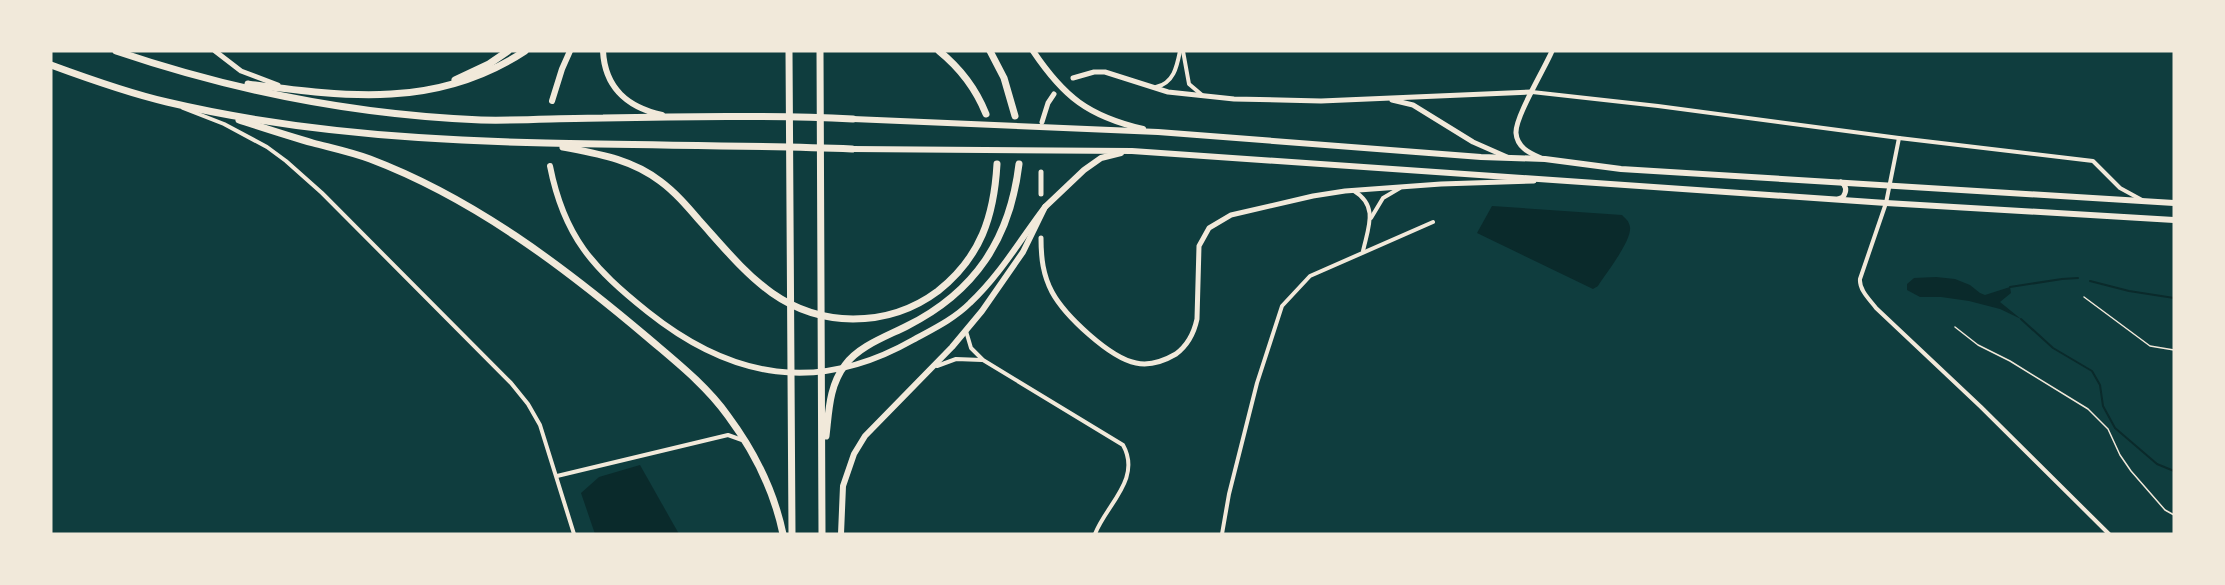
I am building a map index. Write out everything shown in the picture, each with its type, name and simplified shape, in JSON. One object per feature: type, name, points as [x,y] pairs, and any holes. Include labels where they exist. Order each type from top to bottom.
[{"type":"highway","points":[[116,51],[210,79],[357,110],[481,120],[669,116],[853,120]]},
{"type":"highway","points":[[439,87],[489,64],[508,51]]},
{"type":"highway","points":[[210,79],[339,95],[380,96],[470,80],[508,63],[525,51]]},
{"type":"highway","points":[[789,51],[792,534]]},
{"type":"highway","points":[[820,51],[822,534]]},
{"type":"highway","points":[[939,51],[969,82],[986,114]]},
{"type":"highway","points":[[990,51],[1004,78],[1015,116]]},
{"type":"highway","points":[[51,64],[90,80],[165,102],[220,113],[359,132],[479,142],[852,149]]},
{"type":"highway","points":[[220,113],[368,158],[421,182],[508,231],[540,252],[606,302],[685,370],[727,414],[747,443],[764,474],[780,517],[783,534]]},
{"type":"highway","points":[[543,144],[618,158],[656,178],[677,195],[748,274],[769,292],[810,312],[853,319],[881,316],[910,307],[934,294],[956,274],[977,246],[987,225],[994,199],[997,164]]},
{"type":"highway","points":[[822,465],[830,399],[839,375],[861,350],[936,310],[968,284],[985,262],[1003,229],[1015,191],[1019,164]]},
{"type":"main road","points":[[552,101],[570,51]]},
{"type":"main road","points":[[603,51],[609,78],[624,98],[645,111],[669,116]]},
{"type":"main road","points":[[1033,51],[1049,75],[1084,107],[1104,118],[1158,132]]},
{"type":"main road","points":[[853,120],[1158,132],[1545,159],[1621,169],[2174,203]]},
{"type":"main road","points":[[852,149],[1132,151],[1887,203],[2174,220]]},
{"type":"main road","points":[[550,166],[563,213],[576,238],[595,265],[617,288],[691,343],[733,362],[773,371],[807,373],[853,366],[906,344],[956,314],[992,280],[1045,207],[1073,179],[1101,158],[1132,151]]},
{"type":"main road","points":[[842,534],[843,486],[854,454],[865,436],[966,331],[1010,273],[1031,238],[1045,207]]},
{"type":"street","points":[[215,51],[241,71],[260,80],[291,89]]},
{"type":"street","points":[[1153,88],[1161,86],[1172,77],[1182,51]]},
{"type":"street","points":[[1182,51],[1189,84],[1205,97]]},
{"type":"street","points":[[1545,159],[1524,150],[1516,135],[1520,119],[1552,51]]},
{"type":"street","points":[[1073,78],[1094,72],[1105,72],[1153,88],[1205,97],[1278,101],[1532,92],[1658,106],[2093,161],[2120,188],[2142,200]]},
{"type":"street","points":[[1042,122],[1048,103],[1054,94]]},
{"type":"street","points":[[1373,99],[1395,100],[1413,105],[1473,142],[1510,158]]},
{"type":"street","points":[[165,102],[224,124],[267,147],[286,161],[511,382],[540,425],[574,534]]},
{"type":"street","points":[[1899,138],[1887,203],[1859,285],[1876,308],[1981,407],[2109,534]]},
{"type":"street","points":[[1041,172],[1041,194]]},
{"type":"street","points":[[1041,238],[1041,261],[1046,279],[1061,306],[1093,336],[1125,359],[1136,363],[1159,362],[1181,350],[1195,330],[1198,305],[1199,246],[1209,228],[1231,215],[1313,196],[1352,190],[1552,180]]},
{"type":"street","points":[[1836,199],[1843,197],[1846,191],[1843,183],[1837,181]]},
{"type":"street","points":[[1370,219],[1383,198],[1403,187]]},
{"type":"street","points":[[1352,190],[1366,200],[1370,209],[1363,252]]},
{"type":"street","points":[[1222,534],[1229,494],[1257,383],[1282,306],[1310,276],[1433,222]]},
{"type":"street","points":[[966,331],[971,348],[982,360],[1123,445],[1129,464],[1125,484],[1095,534]]},
{"type":"street","points":[[932,368],[956,358],[982,360]]},
{"type":"street","points":[[557,476],[728,435],[747,443]]},
{"type":"path","points":[[2084,297],[2150,346],[2174,350]]},
{"type":"path","points":[[1955,327],[1978,345],[2010,361],[2088,409],[2108,429],[2120,455],[2131,471],[2165,510],[2174,515]]},
{"type":"water","points":[[1492,206],[1622,215],[1629,223],[1630,233],[1618,257],[1598,286],[1593,289],[1477,233]]},
{"type":"water","points":[[1914,278],[1955,279],[1985,295],[2010,287],[2011,293],[2000,302],[2021,319],[2000,309],[1969,301],[1920,297],[1907,290],[1907,284]]},
{"type":"water","points":[[640,465],[679,534],[595,534],[581,493],[599,477]]},
{"type":"waterway","points":[[2010,287],[2078,278]]},
{"type":"waterway","points":[[2090,281],[2129,291],[2174,298]]},
{"type":"waterway","points":[[2021,319],[2053,348],[2092,371],[2100,385],[2103,406],[2115,428],[2157,464],[2174,471]]}]
